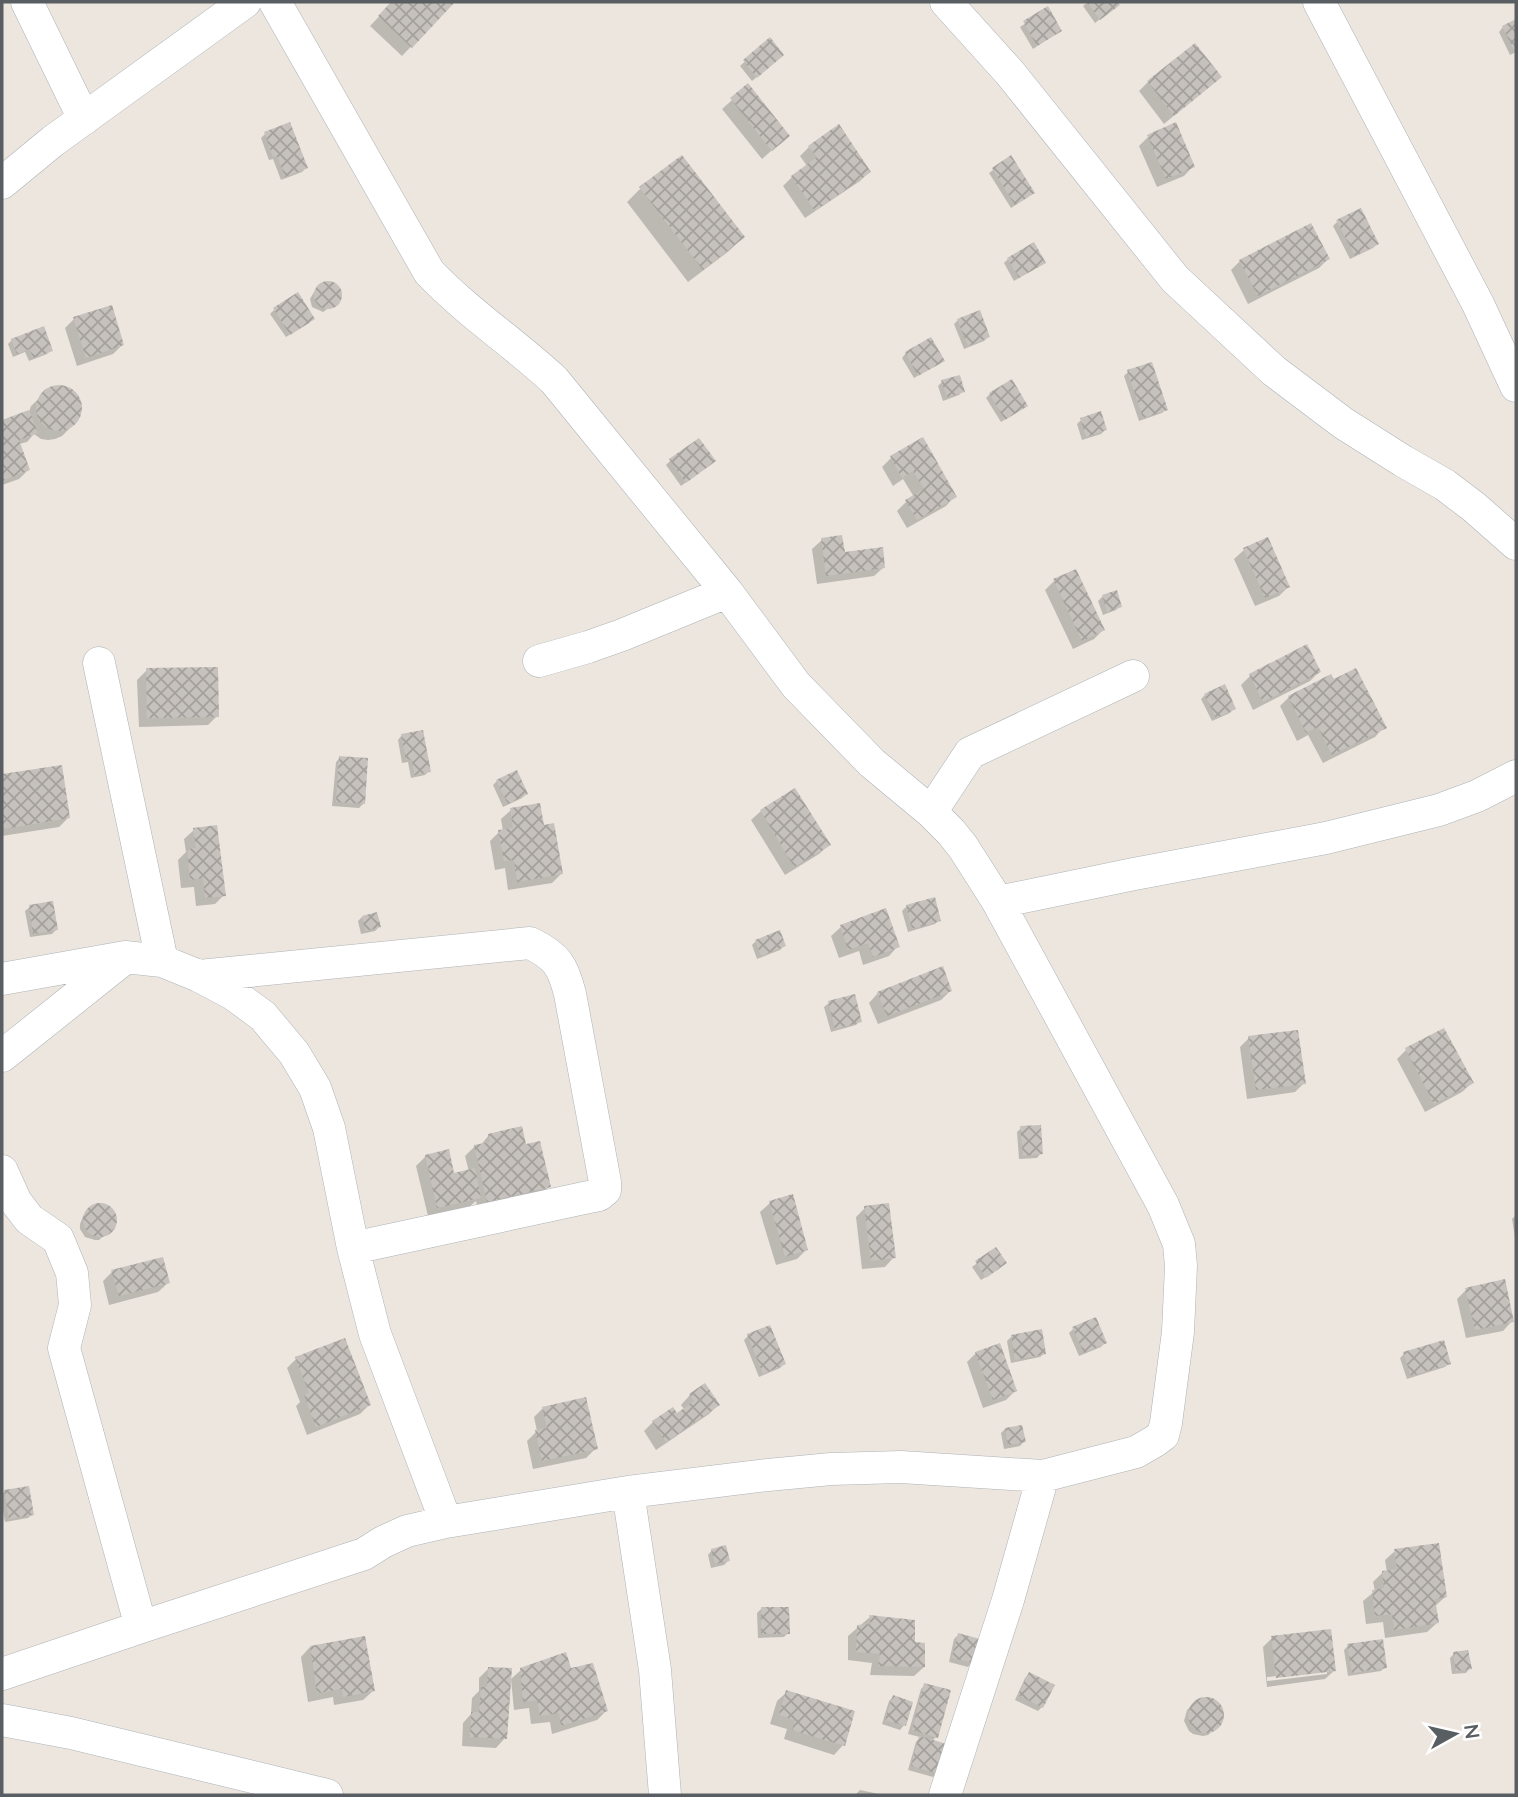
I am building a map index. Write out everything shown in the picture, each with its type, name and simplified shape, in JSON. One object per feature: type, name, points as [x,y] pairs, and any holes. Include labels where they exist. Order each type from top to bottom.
[{"type":"street","points":[[27,2],[84,119]]},
{"type":"street","points":[[2,183],[53,141],[245,2]]},
{"type":"street","points":[[2,1674],[364,1554],[407,1531],[446,1522],[628,1492],[831,1469],[901,1467],[1043,1476],[1136,1452],[1163,1434],[1166,1423],[1178,1332],[1181,1266],[1179,1244],[1163,1205],[998,902],[951,832],[872,763],[796,685],[727,592],[554,380],[458,300],[429,272],[275,2]]},
{"type":"street","points":[[946,2],[1010,74],[1175,279],[1273,370],[1343,423],[1445,485],[1516,544]]},
{"type":"street","points":[[1319,2],[1478,304],[1516,386]]},
{"type":"street","points":[[539,661],[611,639],[727,592]]},
{"type":"street","points":[[99,663],[162,961]]},
{"type":"street","points":[[931,812],[970,753],[1133,676]]},
{"type":"street","points":[[998,902],[1326,838],[1439,810],[1478,796],[1516,776]]},
{"type":"street","points":[[199,976],[530,943],[549,953],[564,973],[606,1182],[605,1190],[598,1195],[353,1248]]},
{"type":"street","points":[[2,1056],[125,957]]},
{"type":"street","points":[[2,979],[125,957],[162,961],[233,994],[263,1016],[294,1053],[315,1088],[329,1128],[353,1248],[374,1334],[446,1522]]},
{"type":"street","points":[[2,1171],[16,1202],[29,1219],[58,1239],[72,1273],[75,1305],[64,1348],[141,1627]]},
{"type":"street","points":[[945,1795],[1009,1600],[1043,1476]]},
{"type":"street","points":[[628,1492],[655,1670],[665,1795]]},
{"type":"street","points":[[2,1720],[71,1733],[327,1795]]},
{"type":"building","points":[[391,2],[455,2],[412,48],[378,16]]},
{"type":"building","points":[[1087,2],[1118,2],[1120,5],[1100,20]]},
{"type":"building","points":[[1048,6],[1062,31],[1037,46],[1023,21]]},
{"type":"building","points":[[1516,19],[1516,55],[1502,26]]},
{"type":"building","points":[[770,37],[784,55],[757,78],[743,60]]},
{"type":"building","points":[[1195,43],[1222,77],[1174,116],[1147,81]]},
{"type":"building","points":[[748,83],[790,136],[772,151],[730,98]]},
{"type":"building","points":[[290,122],[308,168],[285,177],[277,156],[273,157],[264,132]]},
{"type":"building","points":[[1176,122],[1195,167],[1166,179],[1147,135]]},
{"type":"building","points":[[839,124],[871,172],[815,211],[791,176],[817,157],[808,146]]},
{"type":"building","points":[[682,155],[745,237],[703,270],[639,187]]},
{"type":"building","points":[[1011,155],[1035,193],[1015,205],[992,168]]},
{"type":"building","points":[[1361,208],[1379,244],[1355,256],[1336,220]]},
{"type":"building","points":[[1311,223],[1330,259],[1258,296],[1239,260]]},
{"type":"building","points":[[1034,242],[1046,263],[1019,278],[1007,258]]},
{"type":"building","points":[[328,281],[338,285],[342,295],[338,305],[328,309],[318,305],[314,295],[318,285]]},
{"type":"building","points":[[298,292],[315,319],[290,335],[273,308]]},
{"type":"building","points":[[112,305],[124,345],[86,358],[73,317]]},
{"type":"building","points":[[980,310],[990,337],[968,346],[957,319]]},
{"type":"building","points":[[44,326],[53,351],[33,358],[30,349],[17,354],[11,339]]},
{"type":"building","points":[[931,337],[945,361],[918,376],[905,352]]},
{"type":"building","points":[[1152,362],[1168,410],[1143,418],[1127,370]]},
{"type":"building","points":[[960,375],[965,392],[947,397],[941,380]]},
{"type":"building","points":[[1012,379],[1028,406],[1005,420],[989,393]]},
{"type":"building","points":[[59,385],[75,392],[82,408],[75,424],[59,431],[43,424],[36,408],[43,392]]},
{"type":"building","points":[[29,410],[38,433],[19,440],[30,470],[2,481],[2,420]]},
{"type":"building","points":[[1101,411],[1107,430],[1086,437],[1080,418]]},
{"type":"building","points":[[923,437],[957,497],[917,520],[905,500],[924,489],[913,471],[902,478],[890,456]]},
{"type":"building","points":[[699,438],[716,461],[686,483],[669,459]]},
{"type":"building","points":[[842,535],[845,552],[883,547],[885,568],[826,576],[821,538]]},
{"type":"building","points":[[1268,537],[1290,587],[1265,598],[1243,548]]},
{"type":"building","points":[[1076,569],[1105,630],[1082,641],[1053,579]]},
{"type":"building","points":[[1117,590],[1122,607],[1107,612],[1102,595]]},
{"type":"building","points":[[1307,644],[1321,672],[1263,702],[1249,674]]},
{"type":"building","points":[[218,667],[219,717],[147,718],[146,668]]},
{"type":"building","points":[[1356,668],[1387,728],[1332,755],[1318,727],[1306,733],[1288,696],[1331,674],[1334,679]]},
{"type":"building","points":[[1225,684],[1236,709],[1216,718],[1204,694]]},
{"type":"building","points":[[423,730],[431,772],[414,775],[412,759],[406,760],[401,734]]},
{"type":"building","points":[[339,756],[368,758],[365,804],[336,802]]},
{"type":"building","points":[[62,765],[70,818],[3,829],[2,774]]},
{"type":"building","points":[[517,770],[528,794],[508,804],[496,780]]},
{"type":"building","points":[[795,788],[831,845],[794,867],[760,810]]},
{"type":"building","points":[[540,803],[544,825],[554,823],[563,874],[517,882],[514,860],[504,861],[498,830],[513,828],[510,808]]},
{"type":"building","points":[[217,825],[226,896],[205,898],[203,878],[190,880],[187,849],[196,848],[193,828]]},
{"type":"building","points":[[935,897],[941,921],[912,929],[906,905]]},
{"type":"building","points":[[53,901],[58,930],[33,934],[29,905]]},
{"type":"building","points":[[886,908],[900,947],[873,957],[868,943],[848,950],[840,925]]},
{"type":"building","points":[[377,912],[381,927],[365,931],[362,916]]},
{"type":"building","points":[[780,930],[786,946],[761,956],[755,940]]},
{"type":"building","points":[[943,966],[952,991],[887,1016],[877,992]]},
{"type":"building","points":[[855,994],[862,1022],[835,1029],[828,1001]]},
{"type":"building","points":[[1444,1028],[1474,1083],[1434,1104],[1405,1048]]},
{"type":"building","points":[[1298,1030],[1306,1084],[1256,1090],[1248,1036]]},
{"type":"building","points":[[1041,1125],[1043,1154],[1023,1156],[1020,1126]]},
{"type":"building","points":[[522,1126],[526,1144],[540,1141],[551,1187],[487,1202],[474,1145],[490,1142],[488,1134]]},
{"type":"building","points":[[449,1149],[454,1173],[475,1168],[481,1198],[437,1208],[425,1155]]},
{"type":"building","points":[[793,1194],[808,1250],[785,1257],[769,1201]]},
{"type":"building","points":[[100,1203],[112,1208],[117,1220],[112,1232],[100,1237],[88,1232],[83,1220],[88,1208]]},
{"type":"building","points":[[889,1203],[896,1258],[871,1261],[864,1206]]},
{"type":"building","points":[[996,1247],[1007,1263],[986,1278],[975,1261]]},
{"type":"building","points":[[163,1257],[170,1283],[119,1296],[111,1270]]},
{"type":"building","points":[[1505,1279],[1514,1322],[1475,1330],[1465,1288]]},
{"type":"building","points":[[1096,1317],[1107,1343],[1084,1353],[1072,1327]]},
{"type":"building","points":[[770,1325],[786,1364],[763,1374],[747,1334]]},
{"type":"building","points":[[1042,1329],[1046,1354],[1015,1360],[1011,1335]]},
{"type":"building","points":[[345,1338],[371,1405],[316,1427],[304,1395],[309,1393],[295,1357]]},
{"type":"building","points":[[1444,1340],[1451,1364],[1411,1376],[1403,1352]]},
{"type":"building","points":[[1000,1343],[1017,1391],[993,1400],[975,1352]]},
{"type":"building","points":[[705,1383],[720,1405],[666,1442],[652,1421],[673,1407],[677,1413],[694,1401],[689,1394]]},
{"type":"building","points":[[586,1397],[598,1449],[542,1461],[535,1430],[547,1428],[542,1407]]},
{"type":"building","points":[[1022,1425],[1026,1442],[1008,1445],[1005,1428]]},
{"type":"building","points":[[29,1486],[34,1515],[9,1519],[4,1490]]},
{"type":"building","points":[[1439,1543],[1447,1597],[1435,1599],[1439,1623],[1394,1630],[1392,1614],[1375,1616],[1372,1590],[1384,1588],[1382,1571],[1397,1569],[1394,1549]]},
{"type":"building","points":[[726,1545],[730,1561],[715,1564],[711,1549]]},
{"type":"building","points":[[761,1607],[789,1607],[790,1634],[761,1634]]},
{"type":"building","points":[[869,1615],[915,1620],[915,1642],[925,1643],[925,1667],[878,1666],[880,1654],[856,1652],[857,1625],[871,1624]]},
{"type":"building","points":[[1331,1629],[1336,1671],[1276,1678],[1271,1636]]},
{"type":"building","points":[[958,1633],[980,1639],[974,1663],[952,1658]]},
{"type":"building","points":[[365,1636],[375,1691],[343,1697],[342,1689],[317,1693],[310,1646]]},
{"type":"building","points":[[1383,1639],[1387,1668],[1352,1673],[1347,1644]]},
{"type":"building","points":[[1468,1650],[1472,1669],[1456,1671],[1453,1652]]},
{"type":"building","points":[[566,1652],[571,1668],[593,1663],[608,1711],[561,1726],[559,1713],[540,1716],[537,1700],[523,1702],[520,1668]]},
{"type":"building","points":[[488,1667],[512,1668],[507,1739],[470,1737],[471,1712],[479,1712],[481,1687],[487,1687]]},
{"type":"building","points":[[1029,1672],[1055,1685],[1043,1708],[1018,1695]]},
{"type":"building","points":[[924,1683],[951,1690],[938,1738],[912,1730]]},
{"type":"building","points":[[786,1690],[855,1711],[845,1746],[792,1730],[795,1720],[779,1715]]},
{"type":"building","points":[[893,1695],[913,1702],[906,1726],[885,1720]]},
{"type":"building","points":[[1206,1697],[1219,1702],[1224,1715],[1219,1728],[1206,1733],[1193,1728],[1188,1715],[1193,1702]]},
{"type":"building","points":[[919,1736],[947,1744],[939,1774],[911,1766]]}]
